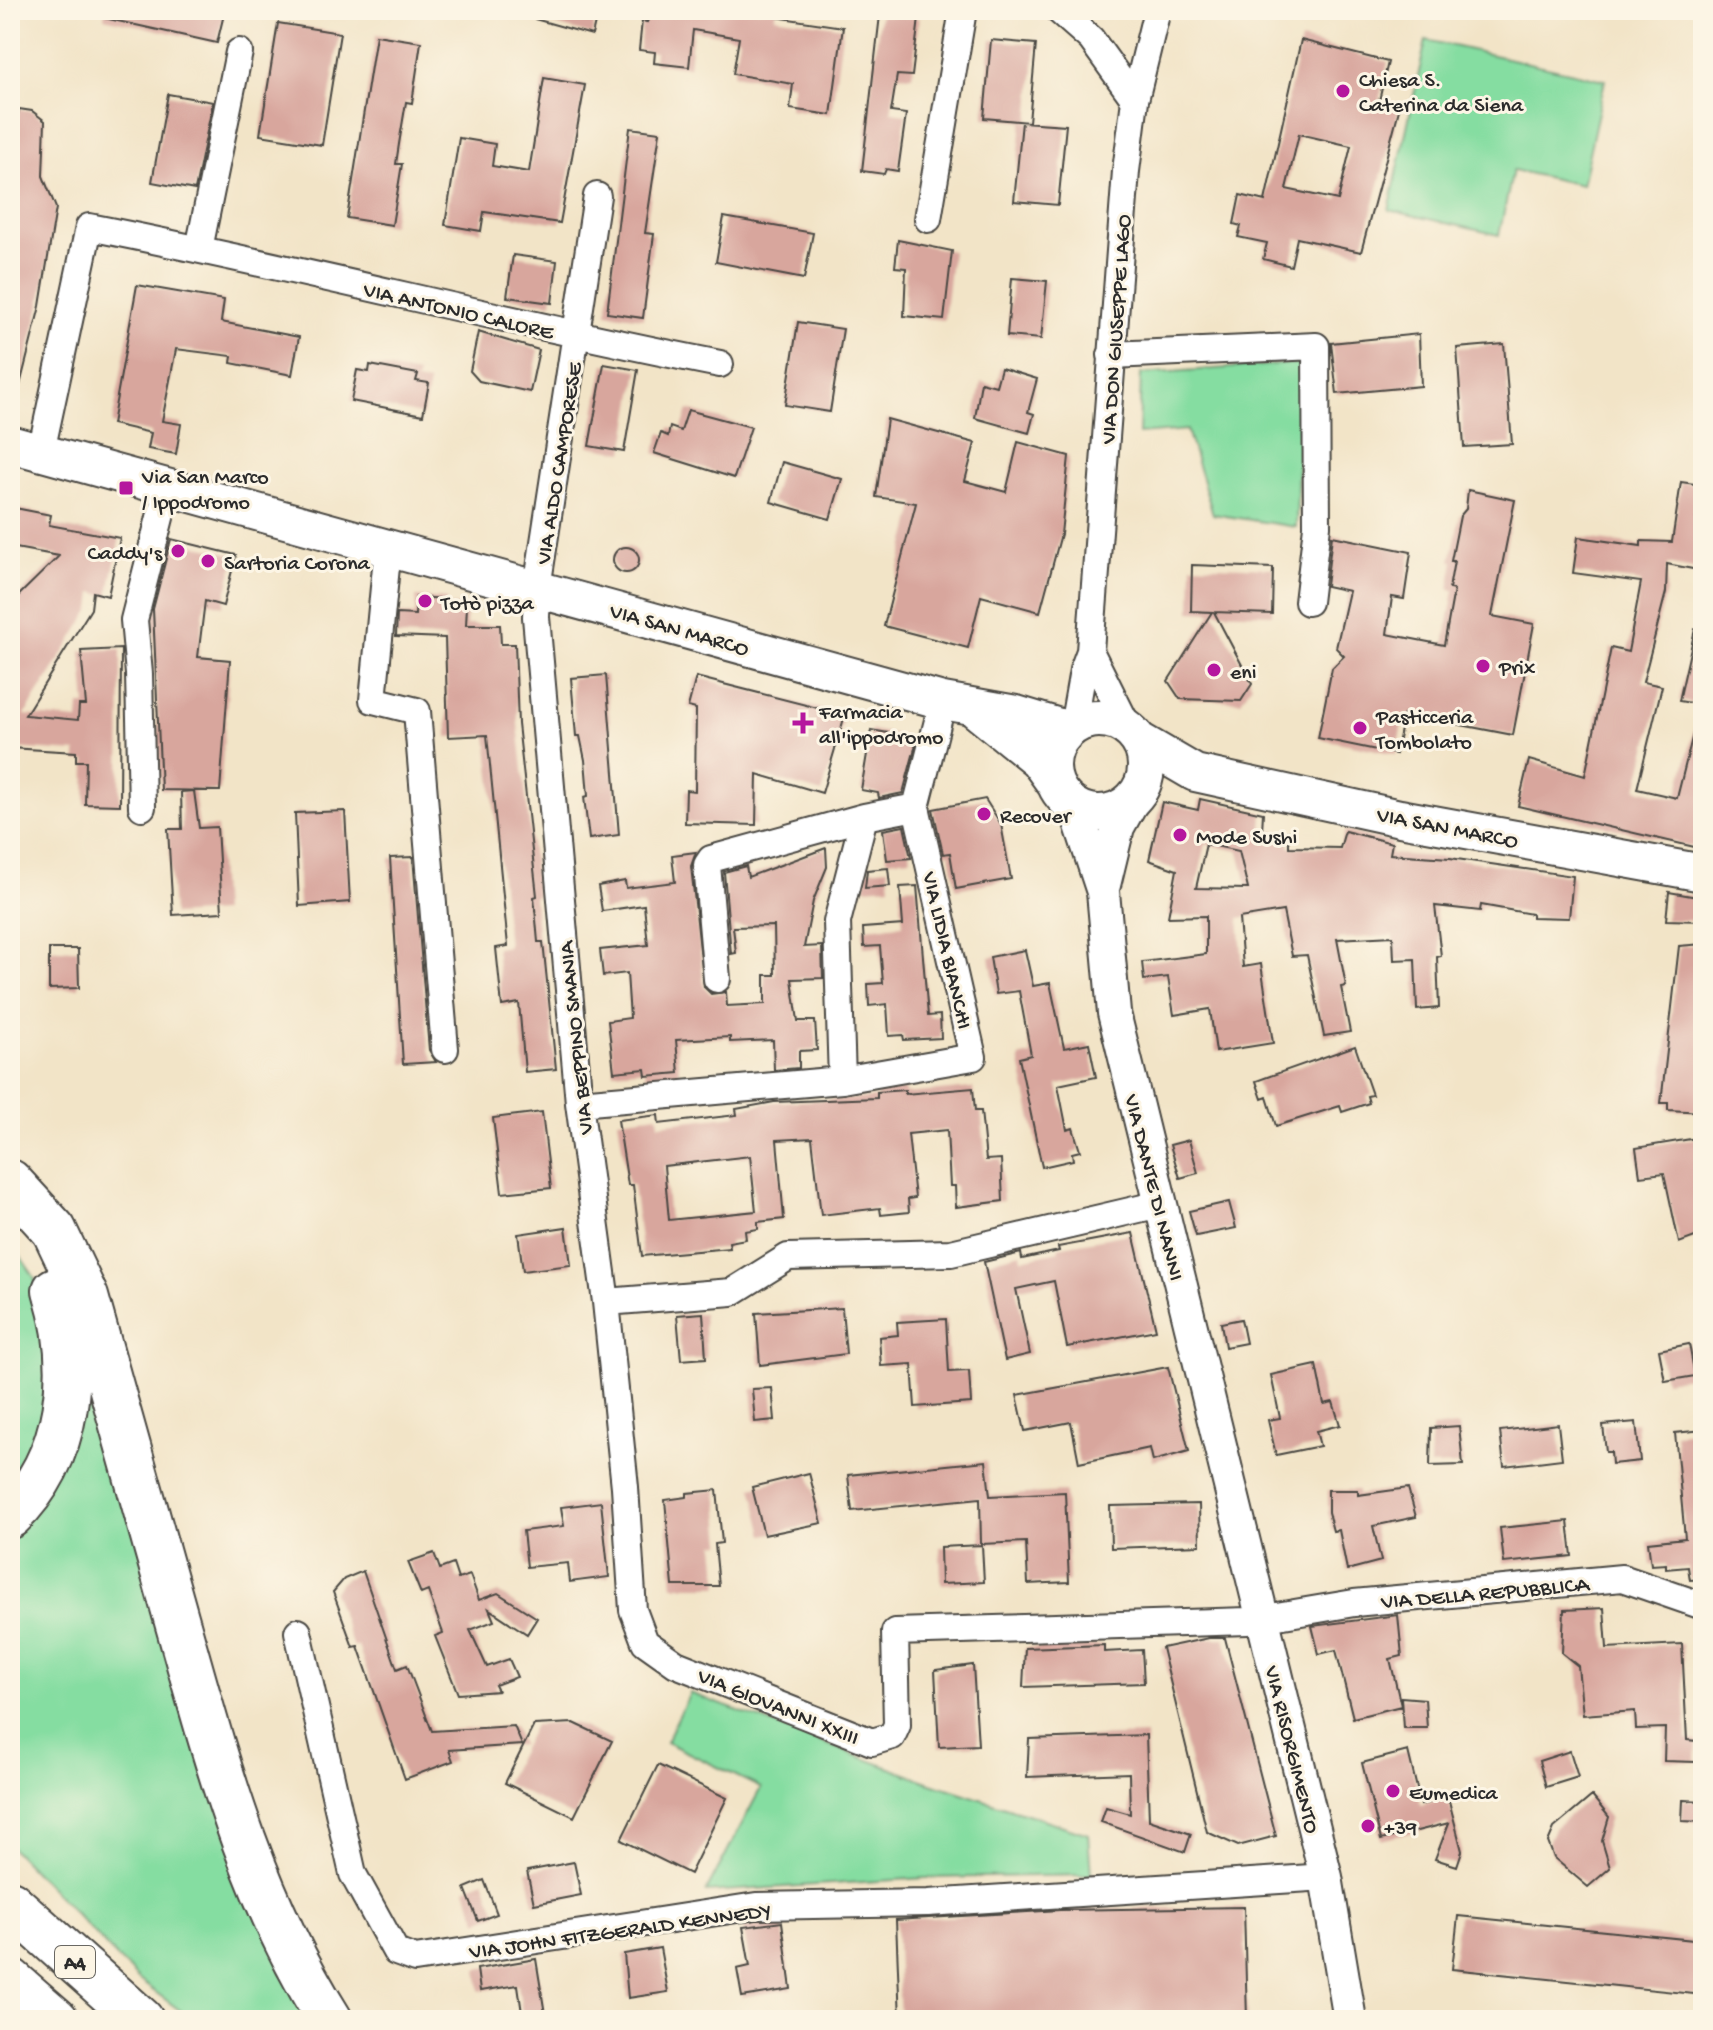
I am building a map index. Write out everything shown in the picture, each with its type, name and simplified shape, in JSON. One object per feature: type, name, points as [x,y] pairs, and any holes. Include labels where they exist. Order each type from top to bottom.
[{"type":"highway","points":[[10,1182],[54,1230],[86,1297],[219,1768],[249,1863],[303,1977],[330,2020]]},
{"type":"highway","points":[[10,1223],[36,1252],[53,1283],[65,1320],[70,1360],[67,1396],[57,1444],[37,1482],[10,1516]]},
{"type":"highway","name":"A4","points":[[10,1903],[141,2020]]},
{"type":"highway","name":"A4","points":[[10,1980],[56,2020]]},
{"type":"main road","name":"VIA SAN MARCO","points":[[26,448],[958,704],[1071,728]]},
{"type":"main road","name":"VIA SAN MARCO","points":[[958,704],[1025,748],[1066,796]]},
{"type":"main road","points":[[1135,797],[1147,768],[1135,735],[1102,719],[1071,728],[1055,750],[1053,774],[1066,796],[1087,812],[1111,812],[1135,797],[1195,773]]},
{"type":"main road","name":"VIA SAN MARCO","points":[[1135,735],[1195,773],[1400,818],[1703,873]]},
{"type":"street","points":[[928,219],[963,10]]},
{"type":"street","points":[[1058,10],[1091,39],[1135,100]]},
{"type":"street","name":"VIA DON GIUSEPPE LAGO","points":[[1071,728],[1090,651],[1111,355],[1135,100],[1157,10]]},
{"type":"street","points":[[199,249],[239,52]]},
{"type":"street","name":"VIA ALDO CAMPORESE","points":[[537,588],[597,196]]},
{"type":"street","name":"VIA ANTONIO CALORE","points":[[26,448],[89,227],[199,249],[577,336],[720,364]]},
{"type":"street","points":[[1111,355],[1316,346],[1317,526],[1308,602]]},
{"type":"street","points":[[142,807],[139,674],[134,620],[168,486]]},
{"type":"street","points":[[388,546],[373,700],[417,711],[445,1049]]},
{"type":"street","name":"VIA BEPPINO SMANIA","points":[[537,588],[536,617],[579,1103],[606,1302],[625,1487]]},
{"type":"street","points":[[1090,651],[1135,735]]},
{"type":"street","name":"VIA LIDIA BIANCHI","points":[[579,1103],[842,1080],[973,1057],[916,807],[958,704]]},
{"type":"street","name":"VIA DANTE DI NANNI","points":[[1066,796],[1103,892],[1114,1013],[1228,1480]]},
{"type":"street","name":"VIA DANTE DI NANNI","points":[[1103,892],[1118,827],[1135,797]]},
{"type":"street","points":[[717,979],[707,865],[711,859],[864,817],[916,807]]},
{"type":"street","points":[[842,1080],[837,922],[864,817]]},
{"type":"street","points":[[606,1302],[732,1292],[788,1257],[951,1253],[1160,1204]]},
{"type":"street","name":"VIA RISORGIMENTO","points":[[1228,1480],[1326,1877],[1350,2020]]},
{"type":"street","name":"VIA GIOVANNI XXIII","points":[[625,1487],[633,1610],[645,1642],[676,1664],[872,1742],[892,1736],[897,1725],[895,1632],[1263,1620]]},
{"type":"street","name":"VIA DELLA REPUBBLICA","points":[[1263,1620],[1354,1603],[1622,1578],[1703,1606]]},
{"type":"street","name":"VIA JOHN FITZGERALD KENNEDY","points":[[298,1632],[353,1874],[396,1952],[415,1959],[756,1906],[928,1903],[1326,1877]]},
{"type":"green space","points":[[1426,40],[1605,80],[1582,185],[1513,170],[1499,235],[1389,210]]},
{"type":"green space","points":[[1301,363],[1296,527],[1213,514],[1187,430],[1139,434],[1141,374]]},
{"type":"green space","points":[[10,1241],[33,1275],[44,1300],[53,1406],[10,1498]]},
{"type":"green space","points":[[87,1362],[314,2020],[193,2020],[139,1980],[10,1846],[10,1538],[16,1534]]},
{"type":"green space","points":[[690,1693],[922,1780],[1088,1834],[1091,1875],[926,1878],[706,1892],[761,1788],[666,1742]]},
{"type":"building","points":[[105,10],[225,10],[217,43],[104,18]]},
{"type":"building","points":[[525,10],[598,10],[592,35],[524,16]]},
{"type":"building","points":[[652,10],[776,10],[775,17],[843,27],[831,115],[790,109],[793,84],[733,74],[739,38],[693,30],[689,67],[654,63],[655,52],[639,50],[642,21],[647,22]]},
{"type":"building","points":[[880,15],[919,18],[912,76],[897,75],[891,112],[906,114],[898,171],[886,169],[884,174],[862,171]]},
{"type":"building","points":[[278,23],[340,33],[322,145],[260,135]]},
{"type":"building","points":[[376,35],[421,42],[412,103],[406,102],[399,144],[396,164],[402,164],[392,225],[347,218]]},
{"type":"building","points":[[991,40],[1036,44],[1029,122],[984,118]]},
{"type":"building","points":[[1301,40],[1388,62],[1379,101],[1400,106],[1361,252],[1297,238],[1291,266],[1263,259],[1267,243],[1238,237],[1241,226],[1234,224],[1240,195],[1265,201]],"holes":[[[1299,134],[1351,146],[1338,200],[1286,189]]]},
{"type":"building","points":[[544,78],[585,85],[560,223],[484,212],[481,231],[445,225],[459,138],[495,144],[492,166],[529,172]]},
{"type":"building","points":[[168,94],[213,102],[195,190],[152,182]]},
{"type":"building","points":[[19,109],[32,111],[45,121],[43,176],[56,208],[40,306],[17,397],[10,396],[10,123],[16,124]]},
{"type":"building","points":[[1022,122],[1066,125],[1058,205],[1014,201]]},
{"type":"building","points":[[630,128],[660,132],[645,233],[654,234],[643,318],[607,313]]},
{"type":"building","points":[[724,217],[813,233],[804,279],[716,262]]},
{"type":"building","points":[[898,240],[952,251],[944,320],[904,316],[906,268],[895,267]]},
{"type":"building","points":[[513,255],[557,261],[552,303],[507,297]]},
{"type":"building","points":[[1012,278],[1047,281],[1041,339],[1007,336]]},
{"type":"building","points":[[137,285],[224,300],[221,322],[299,337],[292,375],[231,363],[232,356],[176,349],[162,421],[181,424],[176,454],[148,449],[151,433],[112,424]]},
{"type":"building","points":[[798,322],[843,329],[830,412],[785,405]]},
{"type":"building","points":[[478,332],[539,350],[530,392],[479,381],[470,371]]},
{"type":"building","points":[[1419,334],[1421,386],[1337,394],[1331,343]]},
{"type":"building","points":[[1504,344],[1512,444],[1464,447],[1457,348]]},
{"type":"building","points":[[604,364],[638,370],[624,452],[589,446]]},
{"type":"building","points":[[370,365],[418,374],[416,381],[429,383],[423,415],[351,401],[357,370],[369,372]]},
{"type":"building","points":[[1001,368],[1037,379],[1028,412],[1034,414],[1029,433],[975,418],[981,382],[996,386]]},
{"type":"building","points":[[688,410],[751,427],[734,478],[654,453],[661,433],[668,436],[670,427],[681,431]]},
{"type":"building","points":[[887,419],[975,443],[965,481],[1006,492],[1018,442],[1069,456],[1061,534],[1040,612],[981,596],[968,648],[884,626],[916,503],[876,497]]},
{"type":"building","points":[[782,462],[842,479],[830,519],[771,502]]},
{"type":"building","points":[[1681,482],[1702,485],[1696,518],[1703,518],[1703,571],[1667,564],[1666,592],[1643,682],[1662,686],[1637,789],[1677,798],[1696,722],[1703,723],[1703,849],[1518,806],[1529,760],[1585,776],[1611,648],[1628,652],[1641,582],[1573,573],[1578,537],[1641,546],[1641,541],[1672,542]]},
{"type":"building","points":[[1468,490],[1515,500],[1492,616],[1534,624],[1513,735],[1404,714],[1396,754],[1318,738],[1332,668],[1344,656],[1336,648],[1349,591],[1326,586],[1332,536],[1411,552],[1404,599],[1392,597],[1387,634],[1444,645],[1454,590],[1449,589],[1454,561],[1451,561],[1460,516],[1466,509]]},
{"type":"building","points":[[10,507],[51,515],[49,525],[120,538],[108,596],[93,592],[91,609],[25,715],[78,720],[79,705],[86,705],[81,651],[121,649],[120,805],[85,804],[86,761],[76,761],[76,752],[10,748],[10,604],[59,556],[10,547]]},
{"type":"building","points":[[171,539],[236,555],[223,606],[205,601],[198,657],[230,660],[220,791],[161,790],[153,609]]},
{"type":"building","points":[[626,547],[635,551],[639,560],[635,569],[626,573],[617,569],[613,560],[617,551]]},
{"type":"building","points":[[1192,565],[1273,568],[1272,614],[1214,612],[1252,684],[1241,701],[1180,699],[1168,681],[1212,612],[1191,611]]},
{"type":"building","points":[[416,597],[447,599],[447,606],[467,606],[466,625],[500,625],[501,644],[515,644],[518,724],[537,896],[534,897],[538,942],[543,942],[556,1069],[525,1072],[519,1003],[502,1006],[496,948],[508,946],[487,735],[448,737],[445,638],[396,636],[397,614],[415,615]]},
{"type":"building","points":[[1695,629],[1703,630],[1703,705],[1679,701]]},
{"type":"building","points":[[606,675],[619,835],[589,839],[584,797],[588,796],[585,760],[580,736],[576,736],[571,678]]},
{"type":"building","points":[[696,677],[845,715],[822,793],[757,774],[756,825],[685,823],[686,790],[695,791],[696,709],[688,707]]},
{"type":"building","points":[[871,730],[906,736],[904,742],[916,744],[903,793],[879,798],[878,793],[861,790]]},
{"type":"building","points":[[194,791],[199,828],[217,827],[222,912],[173,915],[168,829],[182,829],[181,792]]},
{"type":"building","points":[[985,799],[1001,824],[1011,879],[956,889],[950,853],[943,854],[933,809]]},
{"type":"building","points":[[1200,799],[1263,813],[1262,831],[1289,831],[1289,847],[1340,848],[1345,831],[1392,843],[1390,854],[1450,858],[1573,876],[1569,918],[1532,917],[1532,914],[1481,905],[1480,911],[1435,906],[1441,956],[1437,957],[1439,1008],[1417,1010],[1415,959],[1394,960],[1393,936],[1337,939],[1346,986],[1341,987],[1350,1032],[1324,1036],[1307,955],[1292,956],[1283,911],[1239,918],[1243,967],[1261,964],[1273,1043],[1216,1052],[1210,1009],[1174,1015],[1168,977],[1144,980],[1142,962],[1206,954],[1206,916],[1168,917],[1177,870],[1149,860],[1162,802],[1198,810]],"holes":[[[1206,844],[1239,851],[1248,889],[1196,888]]]},
{"type":"building","points":[[345,811],[350,902],[299,906],[295,813]]},
{"type":"building","points":[[904,826],[911,858],[887,860],[883,830]]},
{"type":"building","points":[[826,848],[827,867],[813,901],[804,947],[822,946],[823,978],[792,979],[798,1021],[815,1021],[817,1050],[799,1051],[799,1068],[774,1070],[773,1040],[730,1042],[730,1037],[676,1040],[679,1073],[646,1076],[645,1069],[614,1072],[608,1021],[630,1018],[627,973],[603,976],[600,950],[648,945],[644,905],[602,911],[598,886],[625,881],[626,888],[675,882],[672,855],[696,852],[691,866],[704,987],[711,994],[726,992],[727,1006],[765,1004],[765,975],[775,975],[774,926],[733,927],[736,953],[731,954],[724,872],[746,866],[748,877]]},
{"type":"building","points":[[413,857],[429,1050],[436,1062],[403,1064],[390,858]]},
{"type":"building","points":[[888,868],[890,886],[865,888],[867,870]]},
{"type":"building","points":[[917,886],[928,1016],[940,1015],[941,1038],[904,1040],[903,1035],[889,1036],[887,1004],[869,1006],[868,984],[883,983],[880,946],[864,947],[863,928],[903,925],[900,887]]},
{"type":"building","points":[[1669,892],[1703,898],[1703,921],[1666,920]]},
{"type":"building","points":[[1703,944],[1703,1112],[1668,1110],[1668,1103],[1661,1103],[1679,946]]},
{"type":"building","points":[[49,949],[78,949],[79,988],[49,989]]},
{"type":"building","points":[[1025,950],[1033,986],[1050,983],[1064,1048],[1089,1043],[1096,1077],[1058,1085],[1067,1130],[1073,1128],[1080,1151],[1072,1153],[1073,1160],[1042,1167],[1019,1058],[1031,1055],[1019,991],[996,994],[990,957]]},
{"type":"building","points":[[1355,1046],[1372,1095],[1367,1096],[1369,1103],[1342,1112],[1340,1106],[1276,1126],[1267,1097],[1262,1099],[1256,1081]]},
{"type":"building","points":[[973,1088],[975,1111],[981,1111],[986,1160],[1001,1159],[1003,1201],[956,1207],[955,1186],[950,1186],[947,1130],[908,1134],[915,1198],[908,1199],[909,1212],[881,1215],[880,1208],[821,1215],[812,1138],[777,1140],[784,1219],[758,1222],[758,1229],[745,1231],[746,1239],[729,1242],[730,1248],[642,1256],[633,1185],[628,1185],[618,1120],[658,1115],[659,1124],[737,1115],[736,1109],[774,1102],[877,1098],[877,1092],[905,1090],[905,1094]],"holes":[[[750,1156],[756,1211],[669,1220],[664,1166]]]},
{"type":"building","points":[[542,1112],[551,1188],[502,1193],[493,1118]]},
{"type":"building","points":[[1703,1137],[1703,1234],[1679,1243],[1664,1173],[1640,1176],[1636,1148]]},
{"type":"building","points":[[1189,1140],[1198,1173],[1180,1178],[1170,1145]]},
{"type":"building","points":[[1229,1202],[1236,1228],[1196,1236],[1189,1211]]},
{"type":"building","points":[[566,1227],[571,1265],[523,1271],[518,1234]]},
{"type":"building","points":[[1133,1233],[1156,1330],[1067,1347],[1054,1281],[1016,1289],[1030,1354],[1005,1360],[984,1262],[1021,1253],[1022,1259],[1059,1251],[1058,1247]]},
{"type":"building","points":[[842,1308],[846,1354],[760,1365],[756,1313]]},
{"type":"building","points":[[703,1313],[706,1358],[681,1360],[677,1315]]},
{"type":"building","points":[[946,1319],[949,1372],[969,1371],[971,1403],[915,1407],[912,1364],[881,1366],[879,1337],[898,1335],[897,1322]]},
{"type":"building","points":[[1241,1319],[1246,1343],[1225,1347],[1221,1323]]},
{"type":"building","points":[[1689,1344],[1695,1376],[1665,1381],[1659,1350]]},
{"type":"building","points":[[1316,1365],[1324,1404],[1333,1402],[1340,1425],[1316,1431],[1320,1446],[1276,1455],[1268,1420],[1280,1418],[1271,1375]]},
{"type":"building","points":[[1168,1367],[1189,1451],[1153,1461],[1150,1448],[1079,1463],[1071,1422],[1025,1431],[1017,1395]]},
{"type":"building","points":[[772,1388],[775,1420],[755,1422],[752,1389]]},
{"type":"building","points":[[1636,1422],[1640,1461],[1612,1464],[1611,1452],[1606,1452],[1603,1425]]},
{"type":"building","points":[[1558,1424],[1562,1459],[1504,1466],[1500,1431]]},
{"type":"building","points":[[1459,1426],[1463,1465],[1430,1466],[1431,1428]]},
{"type":"building","points":[[1703,1430],[1703,1579],[1690,1580],[1688,1567],[1666,1569],[1666,1564],[1651,1565],[1648,1542],[1685,1538],[1675,1433]]},
{"type":"building","points":[[986,1461],[990,1496],[1065,1492],[1069,1582],[1028,1584],[1026,1542],[981,1544],[980,1498],[852,1511],[848,1475]]},
{"type":"building","points":[[809,1473],[822,1523],[764,1535],[752,1487]]},
{"type":"building","points":[[1408,1488],[1416,1517],[1373,1526],[1381,1561],[1347,1570],[1339,1530],[1333,1531],[1328,1512],[1328,1490],[1358,1490],[1358,1495]]},
{"type":"building","points":[[717,1490],[722,1543],[715,1544],[719,1586],[673,1586],[665,1500],[687,1497],[687,1493]]},
{"type":"building","points":[[601,1502],[609,1577],[570,1582],[568,1563],[527,1567],[523,1531],[564,1526],[561,1507]]},
{"type":"building","points":[[1199,1504],[1200,1545],[1111,1548],[1110,1506]]},
{"type":"building","points":[[1568,1521],[1572,1556],[1504,1563],[1500,1528]]},
{"type":"building","points":[[982,1545],[984,1582],[941,1584],[940,1547]]},
{"type":"building","points":[[434,1553],[440,1569],[453,1564],[458,1579],[470,1575],[479,1600],[498,1593],[537,1618],[527,1634],[489,1609],[494,1621],[470,1630],[487,1667],[509,1659],[517,1677],[495,1685],[498,1691],[458,1694],[435,1636],[443,1633],[428,1591],[421,1594],[408,1562]]},
{"type":"building","points":[[363,1571],[397,1669],[407,1665],[432,1731],[514,1726],[522,1745],[449,1750],[453,1761],[405,1779],[358,1646],[353,1647],[333,1592],[344,1579]]},
{"type":"building","points":[[1604,1608],[1607,1648],[1682,1644],[1687,1740],[1697,1741],[1696,1762],[1664,1761],[1665,1728],[1636,1729],[1635,1711],[1583,1715],[1578,1666],[1562,1653],[1564,1610]]},
{"type":"building","points":[[1398,1615],[1402,1656],[1390,1659],[1401,1706],[1353,1718],[1336,1650],[1319,1654],[1312,1626]]},
{"type":"building","points":[[1209,1638],[1225,1638],[1276,1836],[1238,1846],[1207,1832],[1162,1648]]},
{"type":"building","points":[[1104,1645],[1104,1652],[1142,1650],[1144,1683],[1023,1687],[1025,1648]]},
{"type":"building","points":[[973,1665],[978,1745],[939,1747],[935,1670]]},
{"type":"building","points":[[1401,1697],[1425,1699],[1427,1728],[1403,1728]]},
{"type":"building","points":[[574,1723],[612,1741],[574,1817],[505,1783],[534,1725]]},
{"type":"building","points":[[1146,1735],[1149,1820],[1191,1834],[1185,1852],[1101,1822],[1106,1807],[1130,1814],[1129,1773],[1027,1777],[1029,1739]]},
{"type":"building","name":"Eumedica","points":[[1408,1751],[1421,1805],[1448,1797],[1462,1851],[1457,1866],[1435,1859],[1449,1823],[1381,1840],[1362,1763]]},
{"type":"building","points":[[1570,1751],[1578,1777],[1546,1787],[1539,1761]]},
{"type":"building","points":[[658,1765],[727,1798],[690,1874],[621,1840]]},
{"type":"building","points":[[1592,1796],[1609,1817],[1602,1841],[1610,1868],[1588,1887],[1554,1858],[1548,1842],[1554,1828]]},
{"type":"building","points":[[1683,1800],[1703,1801],[1703,1822],[1682,1821]]},
{"type":"building","points":[[574,1862],[581,1895],[534,1904],[527,1871]]},
{"type":"building","points":[[484,1880],[497,1914],[478,1921],[465,1888]]},
{"type":"building","points":[[1244,1907],[1247,2020],[900,2020],[896,1920],[1060,1910]]},
{"type":"building","points":[[1458,1916],[1703,1941],[1703,1995],[1452,1969]]},
{"type":"building","points":[[782,1922],[791,1989],[742,1997],[737,1969],[750,1966],[743,1927]]},
{"type":"building","points":[[660,1948],[668,1992],[628,1998],[624,1954]]},
{"type":"building","points":[[536,1959],[546,2020],[523,2020],[518,1985],[480,1991],[477,1969]]},
{"type":"place","name":"Chiesa S. Caterina da Siena","points":[[1343,91]]},
{"type":"place","name":"Via San Marco / Ippodromo","points":[[126,488]]},
{"type":"place","name":"Caddy's","points":[[178,551]]},
{"type":"place","name":"Sartoria Corona","points":[[208,561]]},
{"type":"place","name":"Totò pizza","points":[[425,601]]},
{"type":"place","name":"Prix","points":[[1483,666]]},
{"type":"place","name":"eni","points":[[1214,670]]},
{"type":"place","name":"Farmacia all'ippodromo","points":[[803,723]]},
{"type":"place","name":"Pasticceria Tombolato","points":[[1360,728]]},
{"type":"place","name":"Recover","points":[[984,814]]},
{"type":"place","name":"Mode Sushi","points":[[1180,835]]},
{"type":"place","name":"Eumedica","points":[[1393,1791]]},
{"type":"place","name":"+39","points":[[1368,1826]]}]
